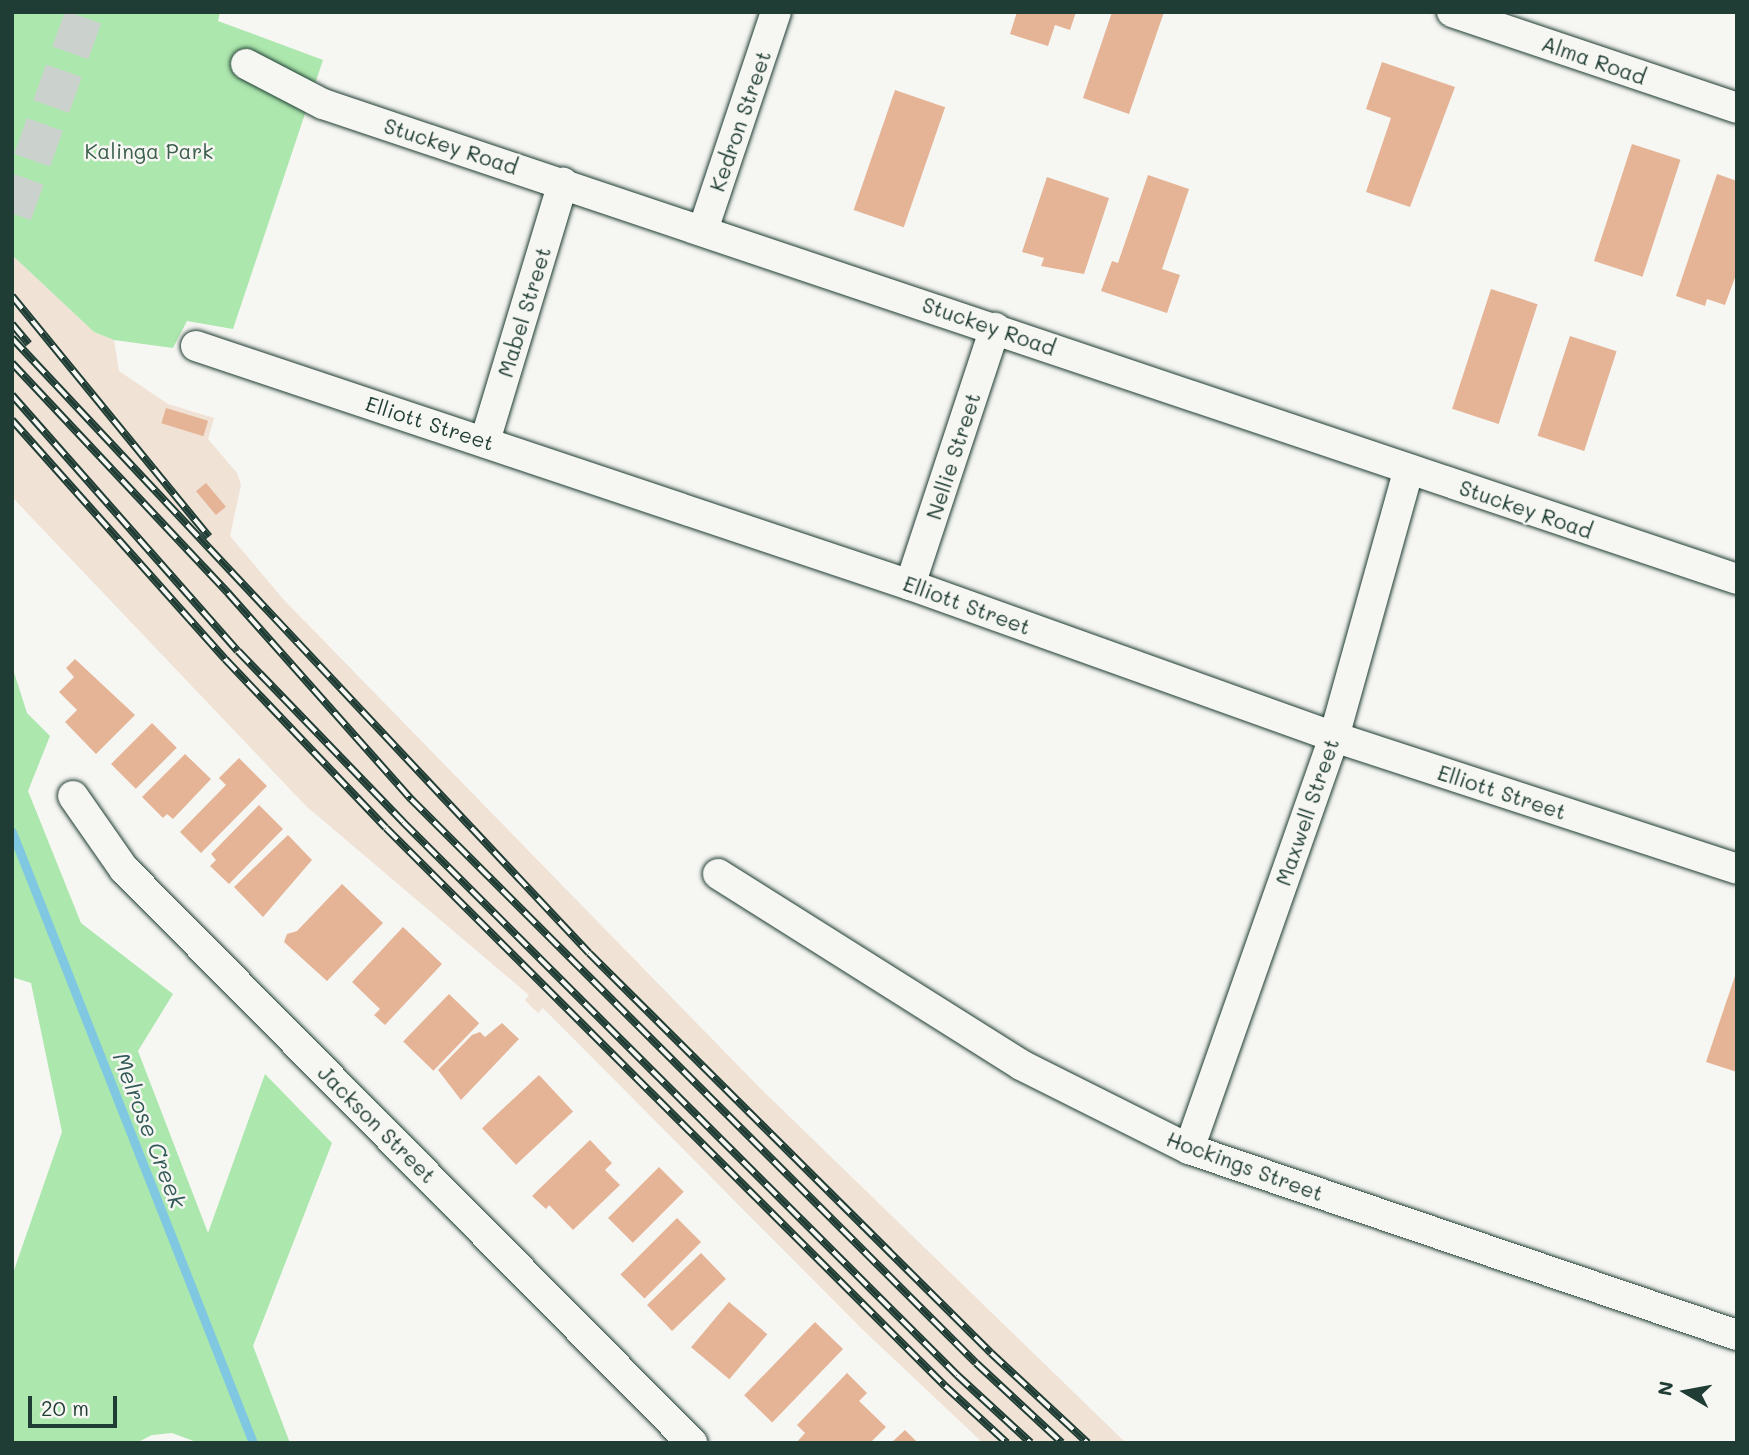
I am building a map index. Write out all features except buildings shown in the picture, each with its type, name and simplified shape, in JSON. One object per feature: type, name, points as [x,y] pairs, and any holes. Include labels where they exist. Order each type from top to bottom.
[{"type":"street","name":"Kedron Street","points":[[703,230],[776,12]]},
{"type":"street","name":"Alma Road","points":[[1452,12],[1737,108]]},
{"type":"street","name":"Stuckey Road","points":[[246,64],[323,104],[1737,579]]},
{"type":"street","name":"Mabel Street","points":[[485,441],[563,183]]},
{"type":"street","name":"Nellie Street","points":[[911,585],[995,328]]},
{"type":"street","name":"Elliott Street","points":[[196,346],[911,585],[1334,737],[1737,869]]},
{"type":"street","name":"Maxwell Street","points":[[1189,1149],[1334,737],[1409,469]]},
{"type":"street","name":"Jackson Street","points":[[73,796],[124,869],[677,1436]]},
{"type":"street","name":"Hockings Street","points":[[718,874],[1021,1065],[1189,1149],[1737,1335]]},
{"type":"shaded area","points":[[12,255],[94,332],[114,340],[119,371],[168,404],[214,418],[208,439],[237,473],[241,485],[230,536],[284,600],[759,1087],[1126,1443],[983,1443],[863,1330],[543,1008],[538,1013],[525,1000],[529,995],[306,806],[12,497]]},
{"type":"green space","name":"Kalinga Park","points":[[12,12],[220,12],[218,21],[323,60],[233,329],[187,321],[173,348],[114,340],[94,332],[12,255]]},
{"type":"green space","points":[[12,666],[27,713],[50,736],[28,791],[81,923],[173,994],[138,1051],[208,1233],[265,1074],[332,1143],[253,1346],[290,1443],[199,1443],[172,1433],[152,1435],[136,1443],[12,1443],[12,1276],[62,1132],[31,983],[12,977]]},
{"type":"waterway","name":"Melrose Creek","points":[[12,832],[253,1443]]},
{"type":"tunnel","points":[[13,214],[85,12]]},
{"type":"railway","points":[[12,296],[209,537]]},
{"type":"railway","points":[[12,324],[29,344]]},
{"type":"railway","points":[[12,338],[589,953],[991,1353],[1088,1443]]},
{"type":"railway","points":[[12,363],[228,593],[411,799],[976,1363],[1062,1443]]},
{"type":"railway","points":[[12,395],[238,651],[403,822],[957,1375],[1031,1443]]},
{"type":"railway","points":[[12,420],[225,659],[386,828],[945,1386],[1007,1443]]}]
